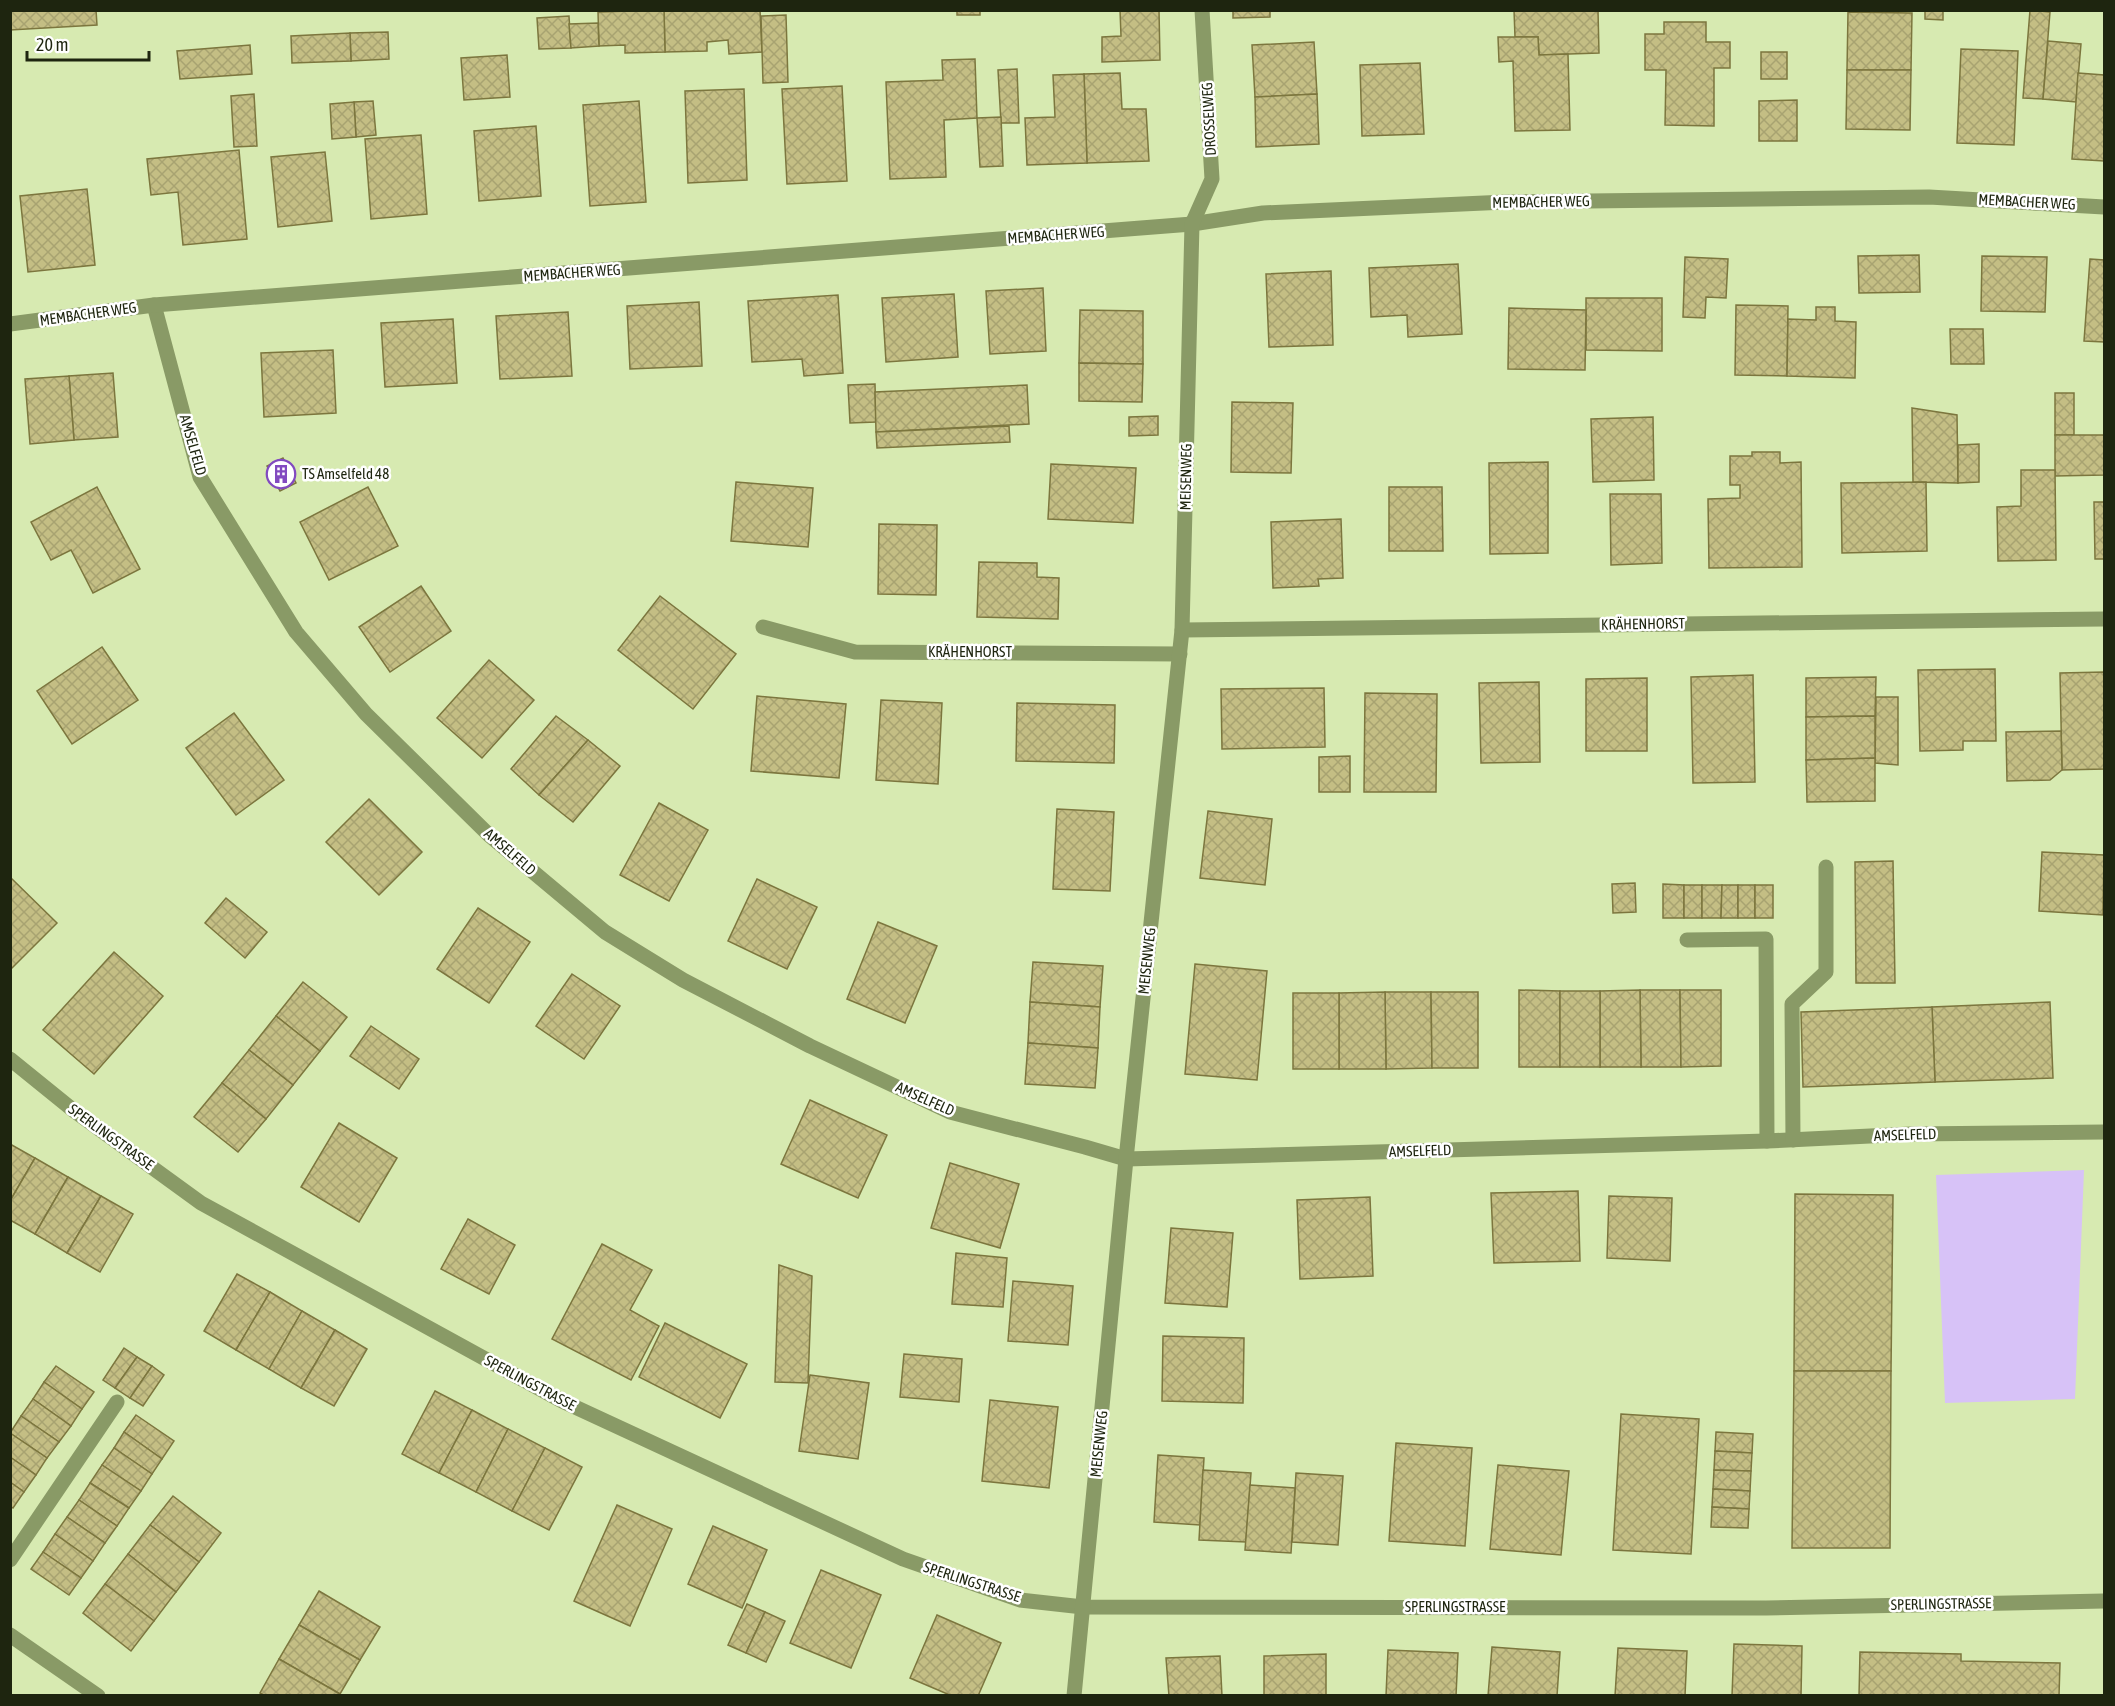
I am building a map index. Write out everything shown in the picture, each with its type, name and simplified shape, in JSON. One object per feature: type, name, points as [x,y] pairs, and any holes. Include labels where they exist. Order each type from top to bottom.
[{"type":"street","name":"DROSSELWEG","points":[[1192,224],[1212,179],[1202,10]]},
{"type":"street","name":"MEMBACHER WEG","points":[[10,324],[154,305],[1192,224],[1263,213],[1506,202],[1929,197],[2104,207]]},
{"type":"street","name":"MEISENWEG","points":[[1074,1695],[1126,1160],[1182,630],[1192,224]]},
{"type":"street","name":"AMSELFELD","points":[[154,305],[200,477],[296,632],[366,714],[489,835],[604,932],[683,980],[810,1046],[950,1112],[1086,1146],[1126,1160],[1767,1141],[1911,1134],[2104,1132]]},
{"type":"street","name":"KRÄHENHORST","points":[[1182,630],[2104,619]]},
{"type":"street","name":"KRÄHENHORST","points":[[764,627],[855,652],[1180,654]]},
{"type":"street","points":[[1793,1140],[1792,1004],[1826,972],[1826,867]]},
{"type":"street","points":[[1687,939],[1766,939],[1767,1141]]},
{"type":"street","name":"SPERLINGSTRASSE","points":[[10,1059],[73,1110],[201,1203],[562,1401],[903,1559],[1020,1600],[1083,1607],[1766,1608],[2104,1601]]},
{"type":"street","points":[[10,1560],[117,1402]]},
{"type":"street","points":[[10,1635],[98,1695]]},
{"type":"shaded area","points":[[2084,1170],[2075,1399],[1945,1403],[1936,1175]]},
{"type":"building","points":[[10,10],[96,10],[97,25],[10,30]]},
{"type":"building","points":[[664,10],[760,10],[762,52],[729,54],[728,40],[707,42],[707,51],[665,52]]},
{"type":"building","points":[[664,10],[665,52],[625,53],[625,45],[599,46],[598,12]]},
{"type":"building","points":[[957,10],[980,10],[980,15],[957,15]]},
{"type":"building","points":[[1120,10],[1159,10],[1160,60],[1102,62],[1102,37],[1121,36]]},
{"type":"building","points":[[1233,10],[1270,10],[1270,17],[1233,18]]},
{"type":"building","points":[[1514,10],[1598,10],[1599,53],[1539,55],[1538,37],[1515,37]]},
{"type":"building","points":[[1925,10],[1943,10],[1943,20],[1925,19]]},
{"type":"building","points":[[2030,10],[2050,12],[2043,99],[2023,98]]},
{"type":"building","points":[[1848,12],[1912,13],[1911,70],[1847,70]]},
{"type":"building","points":[[786,15],[788,82],[763,83],[761,16]]},
{"type":"building","points":[[569,16],[571,48],[539,49],[537,18]]},
{"type":"building","points":[[1664,22],[1706,22],[1706,42],[1730,42],[1730,68],[1714,68],[1714,126],[1665,125],[1666,70],[1645,70],[1645,34],[1664,34]]},
{"type":"building","points":[[598,23],[599,46],[571,48],[569,24]]},
{"type":"building","points":[[388,32],[389,59],[351,61],[350,33]]},
{"type":"building","points":[[350,33],[351,61],[292,63],[291,36]]},
{"type":"building","points":[[1498,37],[1538,37],[1539,55],[1568,54],[1570,130],[1515,131],[1513,61],[1499,62]]},
{"type":"building","points":[[2048,41],[2081,44],[2076,102],[2043,99]]},
{"type":"building","points":[[1314,42],[1317,94],[1255,97],[1252,45]]},
{"type":"building","points":[[250,45],[252,74],[180,79],[177,51]]},
{"type":"building","points":[[1961,49],[2018,51],[2014,145],[1957,143]]},
{"type":"building","points":[[1761,52],[1787,52],[1787,79],[1761,79]]},
{"type":"building","points":[[507,55],[510,97],[464,100],[461,58]]},
{"type":"building","points":[[975,59],[977,118],[944,120],[946,177],[890,179],[886,82],[943,80],[942,60]]},
{"type":"building","points":[[1420,63],[1424,134],[1362,136],[1360,65]]},
{"type":"building","points":[[1017,69],[1019,123],[1001,123],[998,70]]},
{"type":"building","points":[[1847,70],[1911,70],[1910,130],[1846,129]]},
{"type":"building","points":[[1120,73],[1122,109],[1146,109],[1149,161],[1087,163],[1084,74]]},
{"type":"building","points":[[2078,73],[2104,75],[2104,161],[2072,159]]},
{"type":"building","points":[[1084,74],[1087,163],[1027,165],[1025,118],[1055,117],[1053,75]]},
{"type":"building","points":[[842,86],[847,181],[787,184],[782,89]]},
{"type":"building","points":[[744,89],[747,180],[688,183],[685,91]]},
{"type":"building","points":[[254,94],[257,146],[234,147],[231,96]]},
{"type":"building","points":[[1317,94],[1319,144],[1256,147],[1255,97]]},
{"type":"building","points":[[1797,100],[1797,141],[1759,141],[1759,101]]},
{"type":"building","points":[[373,101],[376,135],[356,137],[354,102]]},
{"type":"building","points":[[639,101],[646,202],[590,206],[583,105]]},
{"type":"building","points":[[354,102],[356,137],[332,139],[330,104]]},
{"type":"building","points":[[1001,117],[1003,166],[980,167],[977,118]]},
{"type":"building","points":[[536,126],[541,196],[479,201],[474,131]]},
{"type":"building","points":[[421,135],[427,214],[371,219],[365,139]]},
{"type":"building","points":[[239,150],[247,239],[183,245],[178,192],[151,195],[147,159]]},
{"type":"building","points":[[325,152],[332,221],[278,227],[271,157]]},
{"type":"building","points":[[87,189],[95,265],[28,272],[20,196]]},
{"type":"building","points":[[1919,255],[1920,292],[1859,293],[1858,256]]},
{"type":"building","points":[[1982,256],[2047,257],[2045,312],[1981,311]]},
{"type":"building","points":[[1685,257],[1728,259],[1726,298],[1706,297],[1705,318],[1683,317]]},
{"type":"building","points":[[2090,259],[2104,260],[2104,342],[2084,341]]},
{"type":"building","points":[[1458,264],[1462,334],[1408,337],[1407,315],[1371,317],[1369,268]]},
{"type":"building","points":[[1331,271],[1333,345],[1269,347],[1266,274]]},
{"type":"building","points":[[1043,288],[1046,351],[990,354],[986,291]]},
{"type":"building","points":[[954,294],[958,357],[886,362],[882,298]]},
{"type":"building","points":[[838,295],[843,373],[804,376],[802,359],[752,362],[748,301]]},
{"type":"building","points":[[1586,298],[1662,298],[1662,351],[1586,350]]},
{"type":"building","points":[[699,302],[702,366],[630,369],[627,306]]},
{"type":"building","points":[[1736,305],[1788,306],[1787,376],[1735,375]]},
{"type":"building","points":[[1816,307],[1835,307],[1835,321],[1856,322],[1855,378],[1787,376],[1788,319],[1816,320]]},
{"type":"building","points":[[1509,308],[1586,310],[1585,370],[1508,369]]},
{"type":"building","points":[[1080,310],[1143,311],[1143,364],[1079,363]]},
{"type":"building","points":[[568,312],[572,376],[500,379],[496,316]]},
{"type":"building","points":[[453,319],[457,383],[385,387],[381,323]]},
{"type":"building","points":[[1950,329],[1983,329],[1984,364],[1951,364]]},
{"type":"building","points":[[333,350],[336,413],[264,417],[261,353]]},
{"type":"building","points":[[1079,363],[1143,364],[1142,402],[1079,401]]},
{"type":"building","points":[[113,373],[118,437],[74,440],[69,376]]},
{"type":"building","points":[[69,376],[74,440],[30,444],[25,379]]},
{"type":"building","points":[[875,384],[876,422],[850,423],[848,385]]},
{"type":"building","points":[[1027,385],[1029,424],[876,432],[875,392]]},
{"type":"building","points":[[2055,393],[2074,393],[2074,435],[2055,435]]},
{"type":"building","points":[[1232,402],[1293,403],[1291,473],[1231,472]]},
{"type":"building","points":[[1912,408],[1957,415],[1958,483],[1913,482]]},
{"type":"building","points":[[1158,416],[1158,435],[1129,436],[1129,417]]},
{"type":"building","points":[[1653,417],[1654,480],[1593,482],[1591,419]]},
{"type":"building","points":[[1009,426],[1010,442],[877,448],[876,432]]},
{"type":"building","points":[[2055,435],[2104,435],[2104,475],[2055,476]]},
{"type":"building","points":[[1979,444],[1979,482],[1958,483],[1958,445]]},
{"type":"building","points":[[1752,452],[1780,452],[1780,463],[1801,462],[1802,567],[1709,568],[1708,499],[1740,498],[1740,485],[1730,485],[1730,456],[1752,456]]},
{"type":"building","name":"TS Amselfeld 48","points":[[283,458],[296,483],[280,491],[267,466]]},
{"type":"building","points":[[1548,462],[1548,553],[1490,554],[1489,463]]},
{"type":"building","points":[[1051,464],[1136,468],[1133,523],[1048,519]]},
{"type":"building","points":[[2021,470],[2055,470],[2056,560],[1998,561],[1997,507],[2021,506]]},
{"type":"building","points":[[736,482],[813,488],[808,547],[731,541]]},
{"type":"building","points":[[1926,482],[1927,551],[1842,553],[1841,483]]},
{"type":"building","points":[[97,487],[140,569],[93,593],[71,550],[51,560],[31,522]]},
{"type":"building","points":[[368,487],[398,546],[329,580],[300,522]]},
{"type":"building","points":[[1389,487],[1442,487],[1443,551],[1389,551]]},
{"type":"building","points":[[1610,494],[1661,494],[1662,563],[1611,565]]},
{"type":"building","points":[[2094,502],[2104,502],[2104,559],[2095,559]]},
{"type":"building","points":[[1341,519],[1343,578],[1318,579],[1319,586],[1273,588],[1271,522]]},
{"type":"building","points":[[879,524],[937,525],[936,595],[878,594]]},
{"type":"building","points":[[979,562],[1037,563],[1037,577],[1059,578],[1058,619],[977,617]]},
{"type":"building","points":[[421,586],[451,631],[390,672],[359,627]]},
{"type":"building","points":[[660,596],[736,654],[693,709],[618,650]]},
{"type":"building","points":[[102,647],[138,700],[72,744],[37,691]]},
{"type":"building","points":[[489,660],[534,700],[482,758],[437,718]]},
{"type":"building","points":[[1995,669],[1996,741],[1963,741],[1963,750],[1920,751],[1918,670]]},
{"type":"building","points":[[2104,672],[2104,769],[2062,770],[2060,673]]},
{"type":"building","points":[[1753,675],[1755,782],[1693,783],[1691,677]]},
{"type":"building","points":[[1876,677],[1875,716],[1806,717],[1806,678]]},
{"type":"building","points":[[1647,678],[1647,751],[1586,751],[1586,679]]},
{"type":"building","points":[[1539,682],[1540,762],[1481,763],[1479,683]]},
{"type":"building","points":[[1324,688],[1325,747],[1222,749],[1221,689]]},
{"type":"building","points":[[1365,693],[1437,694],[1436,792],[1364,792]]},
{"type":"building","points":[[757,696],[846,704],[839,778],[751,771]]},
{"type":"building","points":[[1876,697],[1898,697],[1898,765],[1875,763]]},
{"type":"building","points":[[881,700],[942,703],[938,784],[876,780]]},
{"type":"building","points":[[1017,703],[1115,705],[1114,763],[1016,761]]},
{"type":"building","points":[[234,713],[284,780],[236,815],[186,748]]},
{"type":"building","points":[[556,716],[588,740],[539,795],[511,769]]},
{"type":"building","points":[[1875,716],[1875,758],[1806,760],[1806,717]]},
{"type":"building","points":[[2061,731],[2062,770],[2050,780],[2007,781],[2006,732]]},
{"type":"building","points":[[588,740],[620,766],[573,822],[539,795]]},
{"type":"building","points":[[1350,756],[1350,792],[1319,792],[1319,757]]},
{"type":"building","points":[[1875,758],[1875,801],[1807,802],[1806,760]]},
{"type":"building","points":[[369,799],[422,852],[379,895],[326,842]]},
{"type":"building","points":[[659,803],[708,830],[669,901],[620,875]]},
{"type":"building","points":[[1057,809],[1114,812],[1110,891],[1053,889]]},
{"type":"building","points":[[1208,811],[1272,819],[1265,885],[1200,878]]},
{"type":"building","points":[[2042,852],[2104,855],[2103,915],[2039,911]]},
{"type":"building","points":[[1893,861],[1895,983],[1856,983],[1855,862]]},
{"type":"building","points":[[10,877],[57,923],[10,970]]},
{"type":"building","points":[[757,879],[817,907],[787,969],[728,941]]},
{"type":"building","points":[[1635,883],[1636,912],[1613,913],[1612,884]]},
{"type":"building","points":[[1663,884],[1684,885],[1684,918],[1663,918]]},
{"type":"building","points":[[1684,885],[1702,885],[1702,918],[1684,918]]},
{"type":"building","points":[[1702,885],[1722,885],[1721,918],[1702,918]]},
{"type":"building","points":[[1722,885],[1738,885],[1738,918],[1721,918]]},
{"type":"building","points":[[1738,885],[1755,885],[1755,918],[1738,918]]},
{"type":"building","points":[[1755,885],[1773,885],[1773,918],[1755,918]]},
{"type":"building","points":[[226,898],[267,932],[245,958],[205,923]]},
{"type":"building","points":[[478,908],[530,942],[489,1003],[437,969]]},
{"type":"building","points":[[878,922],[937,946],[905,1023],[847,999]]},
{"type":"building","points":[[114,952],[163,996],[94,1074],[43,1030]]},
{"type":"building","points":[[1033,962],[1103,966],[1100,1007],[1030,1002]]},
{"type":"building","points":[[1195,964],[1267,971],[1257,1080],[1185,1074]]},
{"type":"building","points":[[572,974],[620,1006],[584,1059],[536,1026]]},
{"type":"building","points":[[303,982],[347,1017],[320,1051],[276,1016]]},
{"type":"building","points":[[1519,990],[1560,991],[1560,1067],[1519,1067]]},
{"type":"building","points":[[1640,990],[1680,990],[1681,1067],[1641,1067]]},
{"type":"building","points":[[1640,990],[1641,1067],[1600,1067],[1600,991]]},
{"type":"building","points":[[1680,990],[1721,990],[1721,1066],[1681,1067]]},
{"type":"building","points":[[1560,991],[1600,991],[1600,1067],[1560,1067]]},
{"type":"building","points":[[1385,992],[1431,992],[1432,1068],[1386,1069]]},
{"type":"building","points":[[1385,992],[1386,1069],[1339,1069],[1339,993]]},
{"type":"building","points":[[1431,992],[1478,992],[1478,1068],[1432,1068]]},
{"type":"building","points":[[1293,993],[1339,993],[1339,1069],[1293,1069]]},
{"type":"building","points":[[1030,1002],[1100,1007],[1098,1048],[1028,1043]]},
{"type":"building","points":[[2050,1002],[2053,1078],[1935,1082],[1932,1007]]},
{"type":"building","points":[[1932,1007],[1935,1082],[1803,1087],[1801,1012]]},
{"type":"building","points":[[276,1016],[320,1051],[293,1085],[249,1050]]},
{"type":"building","points":[[371,1026],[419,1059],[399,1089],[350,1056]]},
{"type":"building","points":[[1028,1043],[1098,1048],[1095,1088],[1025,1084]]},
{"type":"building","points":[[249,1050],[293,1085],[266,1119],[222,1083]]},
{"type":"building","points":[[222,1083],[266,1119],[238,1152],[194,1117]]},
{"type":"building","points":[[810,1100],[887,1135],[858,1198],[781,1164]]},
{"type":"building","points":[[339,1123],[397,1158],[359,1222],[301,1187]]},
{"type":"building","points":[[10,1144],[35,1158],[10,1201]]},
{"type":"building","points":[[35,1158],[68,1177],[35,1234],[10,1220],[10,1201]]},
{"type":"building","points":[[950,1163],[1019,1184],[1000,1248],[931,1228]]},
{"type":"building","points":[[68,1177],[101,1196],[67,1253],[35,1234]]},
{"type":"building","points":[[1578,1191],[1580,1261],[1494,1263],[1491,1193]]},
{"type":"building","points":[[1795,1194],[1893,1195],[1891,1371],[1794,1371]]},
{"type":"building","points":[[101,1196],[133,1214],[100,1272],[67,1253]]},
{"type":"building","points":[[1609,1196],[1672,1198],[1670,1261],[1607,1258]]},
{"type":"building","points":[[1370,1197],[1373,1276],[1300,1279],[1297,1200]]},
{"type":"building","points":[[468,1219],[515,1245],[489,1294],[441,1269]]},
{"type":"building","points":[[1171,1228],[1233,1233],[1227,1307],[1165,1303]]},
{"type":"building","points":[[602,1244],[652,1270],[630,1310],[659,1326],[631,1380],[552,1339]]},
{"type":"building","points":[[956,1253],[1007,1258],[1003,1307],[952,1304]]},
{"type":"building","points":[[779,1265],[812,1276],[808,1383],[775,1382]]},
{"type":"building","points":[[237,1274],[270,1292],[236,1350],[204,1331]]},
{"type":"building","points":[[1013,1281],[1073,1286],[1068,1345],[1008,1341]]},
{"type":"building","points":[[270,1292],[302,1311],[269,1369],[236,1350]]},
{"type":"building","points":[[302,1311],[335,1330],[301,1388],[269,1369]]},
{"type":"building","points":[[665,1323],[747,1364],[720,1418],[639,1377]]},
{"type":"building","points":[[335,1330],[367,1349],[334,1406],[301,1388]]},
{"type":"building","points":[[1163,1336],[1244,1338],[1243,1403],[1162,1401]]},
{"type":"building","points":[[124,1348],[137,1357],[115,1388],[103,1380]]},
{"type":"building","points":[[904,1354],[962,1359],[959,1402],[900,1397]]},
{"type":"building","points":[[137,1357],[152,1366],[130,1398],[115,1388]]},
{"type":"building","points":[[56,1366],[94,1392],[82,1409],[44,1382]]},
{"type":"building","points":[[152,1366],[164,1375],[143,1406],[130,1398]]},
{"type":"building","points":[[1794,1371],[1891,1371],[1890,1548],[1792,1548]]},
{"type":"building","points":[[810,1375],[869,1383],[858,1459],[799,1451]]},
{"type":"building","points":[[44,1382],[82,1409],[71,1426],[33,1399]]},
{"type":"building","points":[[435,1391],[472,1410],[439,1473],[402,1454]]},
{"type":"building","points":[[33,1399],[71,1426],[59,1442],[21,1416]]},
{"type":"building","points":[[990,1400],[1058,1407],[1049,1488],[982,1481]]},
{"type":"building","points":[[472,1410],[508,1429],[476,1492],[439,1473]]},
{"type":"building","points":[[1621,1414],[1699,1419],[1691,1554],[1613,1550]]},
{"type":"building","points":[[136,1415],[174,1441],[162,1459],[124,1432]]},
{"type":"building","points":[[21,1416],[59,1442],[47,1458],[10,1433]]},
{"type":"building","points":[[508,1429],[545,1448],[512,1511],[476,1492]]},
{"type":"building","points":[[124,1432],[162,1459],[152,1474],[114,1448]]},
{"type":"building","points":[[1716,1432],[1753,1434],[1752,1453],[1715,1451]]},
{"type":"building","points":[[10,1433],[47,1458],[36,1475],[10,1457]]},
{"type":"building","points":[[1396,1443],[1472,1448],[1465,1546],[1389,1541]]},
{"type":"building","points":[[114,1448],[152,1474],[141,1491],[102,1465]]},
{"type":"building","points":[[545,1448],[582,1467],[549,1530],[512,1511]]},
{"type":"building","points":[[1715,1451],[1752,1453],[1751,1471],[1714,1470]]},
{"type":"building","points":[[1158,1455],[1204,1458],[1200,1525],[1154,1522]]},
{"type":"building","points":[[10,1457],[36,1475],[24,1492],[10,1482]]},
{"type":"building","points":[[102,1465],[141,1491],[129,1508],[90,1483]]},
{"type":"building","points":[[1498,1465],[1569,1471],[1561,1555],[1490,1549]]},
{"type":"building","points":[[1203,1470],[1251,1473],[1246,1542],[1199,1540]]},
{"type":"building","points":[[1714,1470],[1751,1471],[1750,1491],[1713,1489]]},
{"type":"building","points":[[1296,1473],[1343,1476],[1338,1545],[1292,1542]]},
{"type":"building","points":[[10,1482],[24,1492],[13,1508],[10,1506]]},
{"type":"building","points":[[90,1483],[129,1508],[117,1526],[79,1500]]},
{"type":"building","points":[[1250,1485],[1295,1488],[1291,1553],[1245,1550]]},
{"type":"building","points":[[1713,1489],[1750,1491],[1749,1509],[1712,1507]]},
{"type":"building","points":[[173,1496],[221,1533],[199,1562],[150,1525]]},
{"type":"building","points":[[79,1500],[117,1526],[105,1543],[67,1517]]},
{"type":"building","points":[[617,1505],[672,1529],[630,1626],[574,1601]]},
{"type":"building","points":[[1712,1507],[1749,1509],[1748,1528],[1711,1527]]},
{"type":"building","points":[[67,1517],[105,1543],[93,1561],[55,1534]]},
{"type":"building","points":[[150,1525],[199,1562],[176,1592],[128,1554]]},
{"type":"building","points":[[713,1526],[767,1550],[742,1608],[688,1584]]},
{"type":"building","points":[[55,1534],[93,1561],[81,1578],[43,1552]]},
{"type":"building","points":[[43,1552],[81,1578],[69,1595],[31,1569]]},
{"type":"building","points":[[128,1554],[176,1592],[154,1621],[105,1584]]},
{"type":"building","points":[[821,1570],[881,1595],[851,1668],[790,1643]]},
{"type":"building","points":[[105,1584],[154,1621],[131,1651],[83,1613]]},
{"type":"building","points":[[319,1591],[380,1627],[360,1660],[299,1625]]},
{"type":"building","points":[[747,1604],[765,1612],[746,1653],[728,1645]]},
{"type":"building","points":[[765,1612],[785,1621],[766,1662],[746,1653]]},
{"type":"building","points":[[937,1615],[1001,1643],[978,1696],[952,1696],[910,1678]]},
{"type":"building","points":[[299,1625],[360,1660],[340,1694],[279,1659]]},
{"type":"building","points":[[1734,1644],[1802,1646],[1801,1696],[1732,1696]]},
{"type":"building","points":[[1492,1647],[1560,1652],[1557,1696],[1488,1696]]},
{"type":"building","points":[[1618,1648],[1687,1651],[1685,1696],[1615,1696]]},
{"type":"building","points":[[1388,1650],[1458,1653],[1456,1696],[1386,1696]]},
{"type":"building","points":[[1860,1652],[1961,1654],[1961,1661],[2060,1663],[2059,1696],[1859,1696]]},
{"type":"building","points":[[1326,1654],[1326,1696],[1264,1696],[1264,1656]]},
{"type":"building","points":[[1220,1656],[1222,1696],[1169,1696],[1166,1658]]},
{"type":"building","points":[[279,1659],[340,1696],[265,1696],[260,1693]]},
{"type":"place","name":"TS Amselfeld 48","points":[[281,474]]}]
